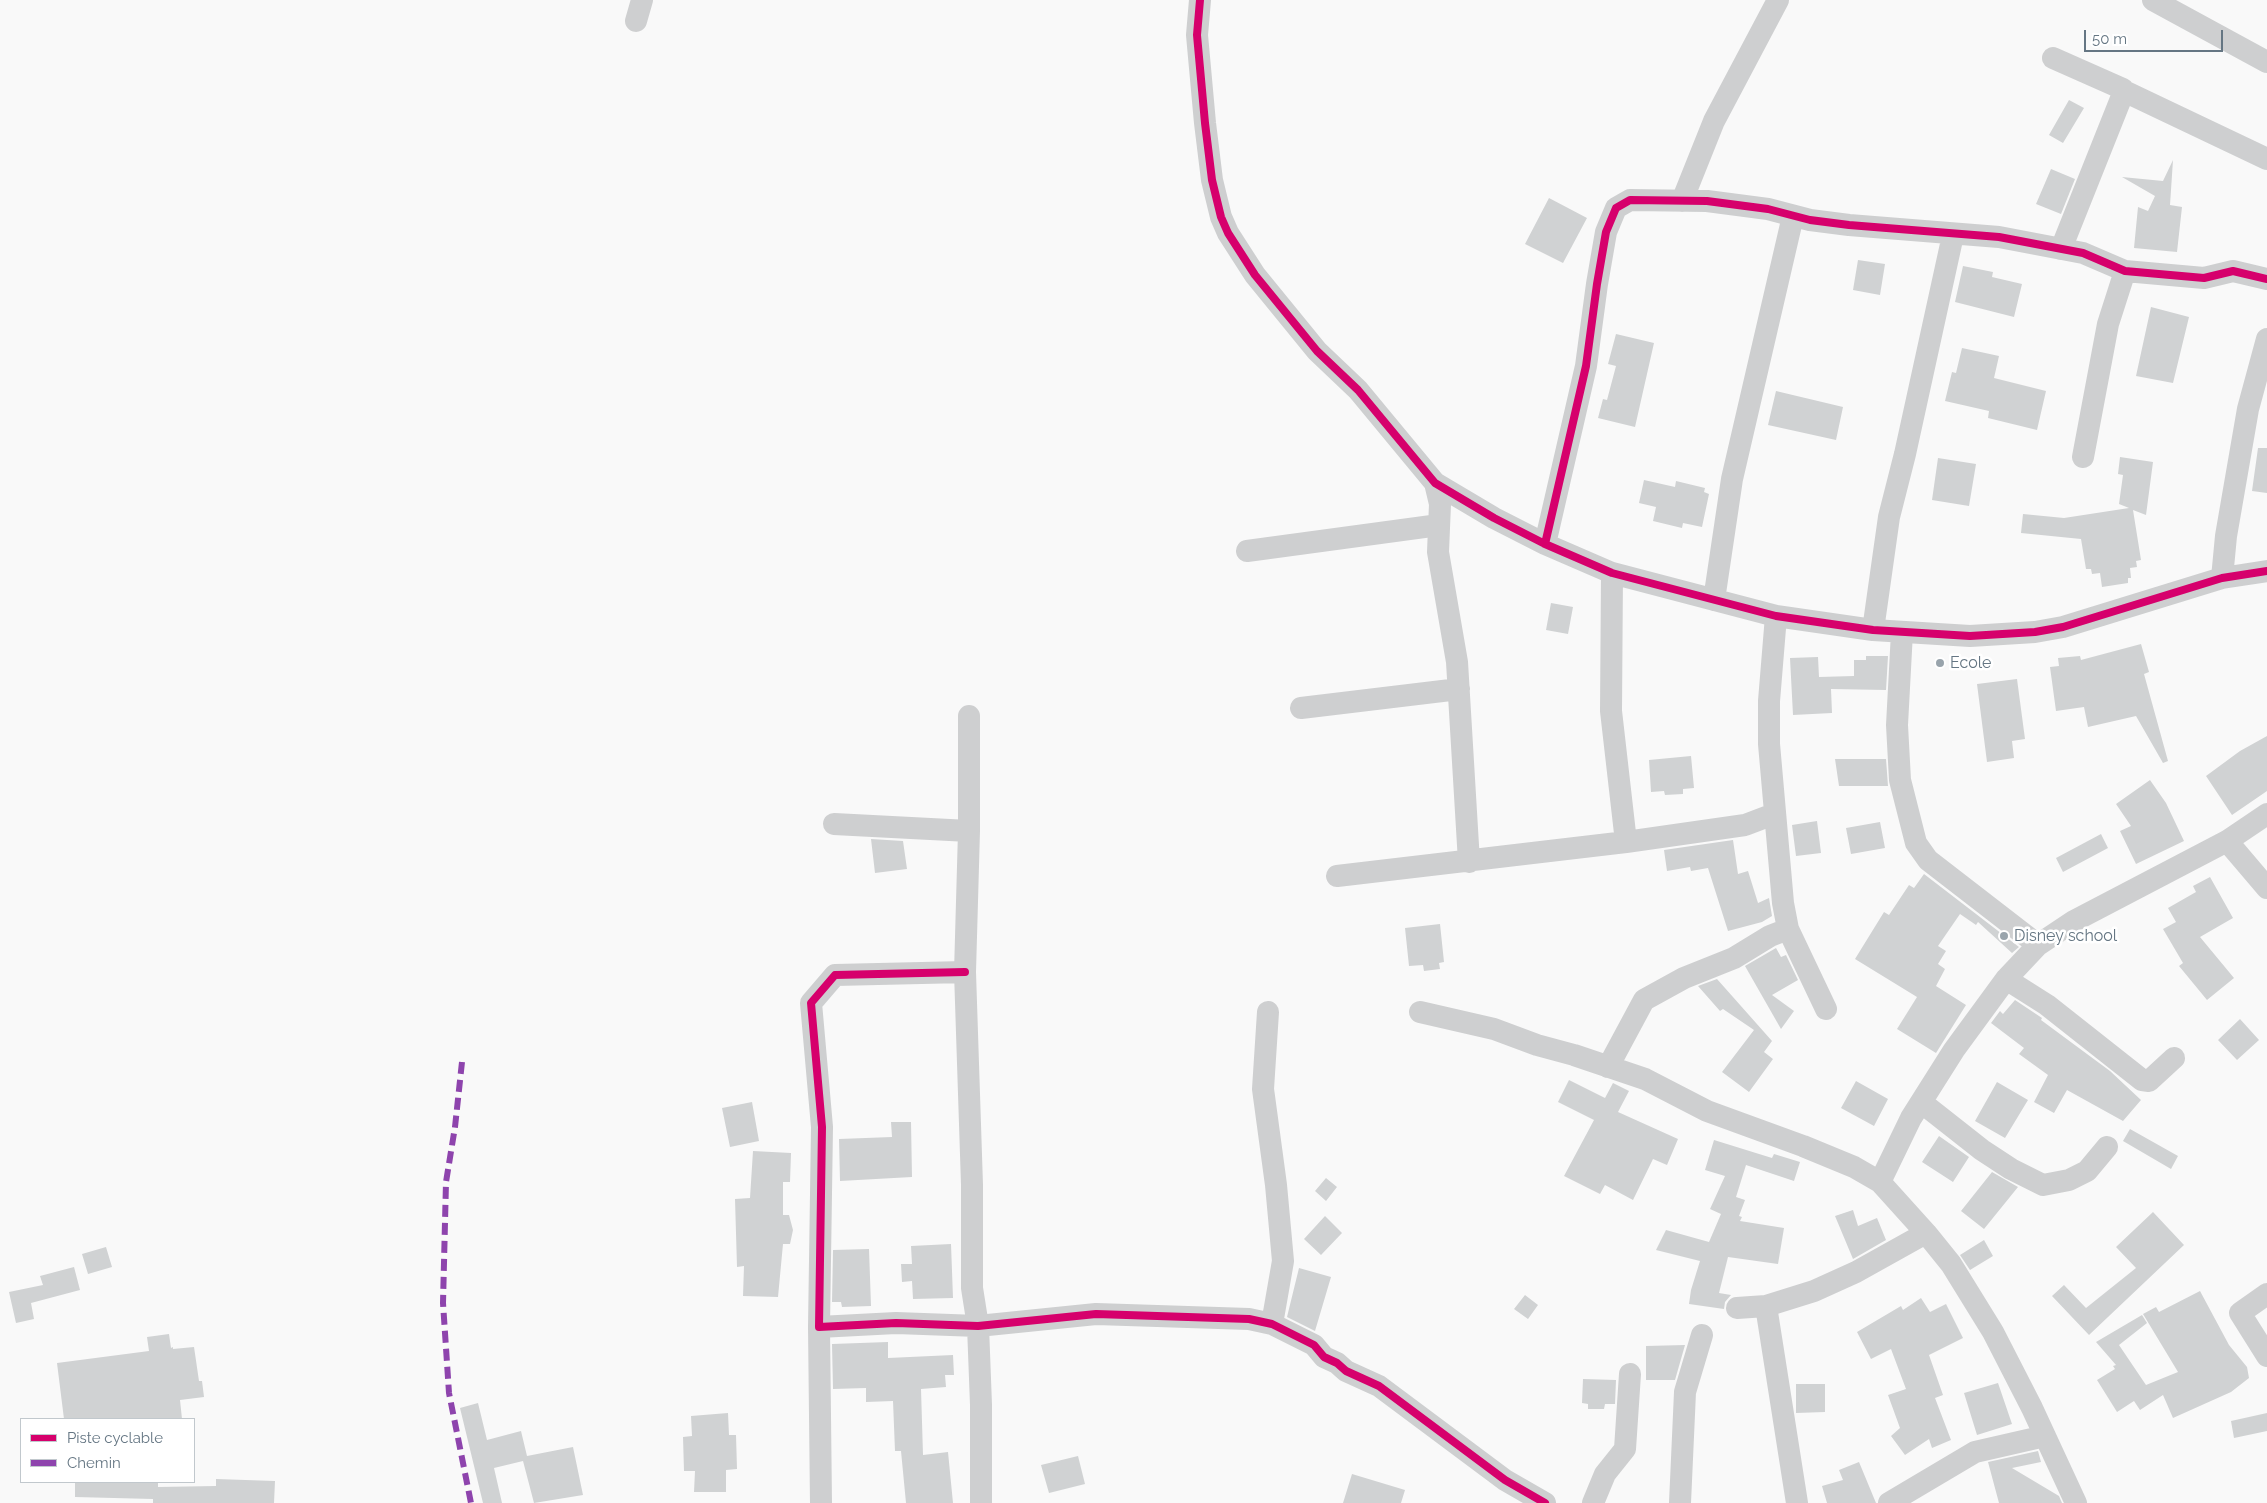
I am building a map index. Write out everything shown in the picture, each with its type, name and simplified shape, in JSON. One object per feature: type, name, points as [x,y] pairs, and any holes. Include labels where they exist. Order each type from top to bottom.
[{"type":"street","points":[[636,21],[642,0]]},
{"type":"street","points":[[1200,0],[1197,35],[1205,123],[1212,180],[1221,217],[1228,232],[1255,275],[1317,351],[1358,390],[1435,483],[1494,518],[1545,544],[1612,573],[1776,616],[1872,630],[1970,636],[2035,632],[2063,627],[2222,578],[2267,571]]},
{"type":"street","points":[[1682,200],[1714,121],[1778,0]]},
{"type":"street","points":[[2153,0],[2267,62]]},
{"type":"street","points":[[2053,58],[2123,88],[2124,91],[2267,159]]},
{"type":"street","points":[[2061,249],[2124,91]]},
{"type":"street","points":[[1545,544],[1586,366],[1606,232],[1616,208],[1630,200],[1682,200],[1768,208],[1793,216],[1850,225],[1953,235],[1999,237],[2083,253],[2125,272],[2204,278],[2233,271],[2263,273]]},
{"type":"street","points":[[1714,600],[1732,479],[1793,216]]},
{"type":"street","points":[[1872,630],[1889,517],[1905,454],[1953,235]]},
{"type":"street","points":[[2083,457],[2108,324],[2125,272]]},
{"type":"street","points":[[2222,578],[2226,536],[2248,409],[2267,339]]},
{"type":"street","points":[[1435,483],[1440,504],[1438,552],[1457,662],[1469,862]]},
{"type":"street","points":[[1247,552],[1439,525]]},
{"type":"street","points":[[1612,573],[1611,711],[1626,842]]},
{"type":"street","points":[[1776,616],[1769,701],[1769,744],[1783,903],[1788,928],[1826,1009]]},
{"type":"street","points":[[1902,632],[1897,725],[1900,780],[1916,843],[1928,860],[2038,945]]},
{"type":"street","points":[[1301,708],[1459,689]]},
{"type":"street","points":[[968,716],[965,972],[972,1185],[972,1288],[978,1326],[981,1405],[981,1503]]},
{"type":"street","points":[[1338,876],[1626,842],[1745,825],[1774,814]]},
{"type":"street","points":[[1880,1182],[1910,1118],[1954,1050],[2006,978],[2038,945],[2074,921],[2227,841],[2267,814]]},
{"type":"street","points":[[834,824],[968,830]]},
{"type":"street","points":[[2227,841],[2267,888]]},
{"type":"street","points":[[1608,1067],[1644,1000],[1684,978],[1734,958],[1770,936],[1788,928]]},
{"type":"street","points":[[821,1503],[819,1327],[822,1127],[811,1003],[835,975],[965,972]]},
{"type":"street","points":[[2006,978],[2047,1005],[2142,1080],[2148,1081],[2174,1058]]},
{"type":"street","points":[[1268,1012],[1263,1089],[1276,1185],[1282,1261],[1272,1324]]},
{"type":"street","points":[[1420,1012],[1494,1029],[1537,1045],[1645,1079],[1707,1111],[1837,1160],[1880,1182],[1951,1264],[1993,1332],[2076,1503]]},
{"type":"street","points":[[1921,1102],[1982,1150],[2011,1169],[2043,1185],[2069,1180],[2087,1171],[2107,1147]]},
{"type":"street","points":[[1736,1308],[1766,1306],[1814,1291],[1856,1272],[1926,1233]]},
{"type":"street","points":[[2267,1294],[2240,1312],[2267,1356]]},
{"type":"street","points":[[1766,1306],[1797,1503]]},
{"type":"street","points":[[819,1327],[896,1323],[978,1326],[1096,1314],[1249,1319],[1272,1324],[1314,1345],[1324,1357],[1337,1363],[1346,1371],[1379,1386],[1506,1480],[1545,1503]]},
{"type":"street","points":[[1680,1503],[1686,1392],[1702,1335]]},
{"type":"street","points":[[1593,1503],[1605,1474],[1625,1449],[1630,1374]]},
{"type":"street","points":[[1889,1503],[1975,1452],[2045,1436]]},
{"type":"building","points":[[2069,100],[2084,108],[2063,143],[2049,135]]},
{"type":"building","points":[[2173,160],[2170,205],[2182,207],[2177,252],[2134,248],[2138,207],[2148,211],[2155,196],[2122,177],[2163,181]]},
{"type":"building","points":[[2051,169],[2075,179],[2061,214],[2036,204]]},
{"type":"building","points":[[1549,198],[1587,218],[1563,263],[1525,244]]},
{"type":"building","points":[[1858,260],[1885,264],[1880,295],[1853,290]]},
{"type":"building","points":[[1963,266],[1993,272],[1992,277],[2022,284],[2014,317],[1955,302]]},
{"type":"building","points":[[2151,307],[2189,317],[2173,383],[2136,376]]},
{"type":"building","points":[[1616,334],[1654,343],[1635,427],[1598,418],[1603,399],[1607,400],[1616,366],[1608,364]]},
{"type":"building","points":[[1962,348],[1999,356],[1994,378],[2046,391],[2037,430],[1988,418],[1989,411],[1945,401],[1952,372],[1956,373]]},
{"type":"building","points":[[1776,391],[1843,407],[1836,440],[1768,425]]},
{"type":"building","points":[[2258,448],[2267,448],[2267,493],[2252,491]]},
{"type":"building","points":[[2120,457],[2153,462],[2146,515],[2133,510],[2141,560],[2136,561],[2137,567],[2130,568],[2131,578],[2128,578],[2128,583],[2102,587],[2100,573],[2092,574],[2091,569],[2086,569],[2081,539],[2021,533],[2023,514],[2064,518],[2129,508],[2119,504],[2123,475],[2118,474]]},
{"type":"building","points":[[1938,458],[1976,464],[1969,506],[1932,500]]},
{"type":"building","points":[[1644,480],[1675,487],[1676,481],[1705,488],[1704,492],[1709,494],[1702,527],[1683,523],[1682,528],[1653,521],[1656,507],[1639,503]]},
{"type":"building","points":[[1551,603],[1573,607],[1568,634],[1546,630]]},
{"type":"building","points":[[2141,644],[2149,672],[2144,674],[2168,761],[2163,763],[2136,716],[2088,727],[2084,707],[2056,711],[2050,667],[2059,666],[2058,658],[2080,656],[2081,660]]},
{"type":"building","points":[[1866,656],[1888,656],[1886,690],[1831,689],[1832,713],[1793,715],[1790,658],[1818,657],[1819,677],[1854,676],[1854,660],[1866,660]]},
{"type":"building","points":[[2017,679],[2025,739],[2012,741],[2014,758],[1987,762],[1977,684]]},
{"type":"building","points":[[2267,736],[2267,791],[2232,815],[2206,776],[2240,751]]},
{"type":"building","points":[[1691,756],[1694,788],[1683,789],[1683,794],[1665,795],[1664,791],[1651,792],[1649,760]]},
{"type":"building","points":[[1835,759],[1886,759],[1888,786],[1839,786]]},
{"type":"building","points":[[2150,780],[2166,803],[2184,841],[2136,864],[2120,831],[2131,826],[2116,804]]},
{"type":"building","points":[[1817,821],[1821,853],[1796,856],[1792,825]]},
{"type":"building","points":[[1880,822],[1885,848],[1851,854],[1846,828]]},
{"type":"building","points":[[2101,834],[2108,848],[2063,872],[2056,858]]},
{"type":"building","points":[[871,839],[903,841],[907,869],[875,873]]},
{"type":"building","points":[[1733,840],[1738,874],[1748,871],[1758,903],[1769,898],[1772,916],[1762,922],[1728,931],[1708,868],[1691,871],[1690,867],[1667,871],[1664,850]]},
{"type":"building","points":[[1924,874],[2019,947],[2012,953],[1978,922],[1976,925],[1960,914],[1938,946],[1946,951],[1938,964],[1945,969],[1936,986],[1966,1005],[1936,1053],[1897,1029],[1917,997],[1855,959],[1884,912],[1889,915],[1909,885],[1914,888]]},
{"type":"building","points":[[2210,877],[2233,918],[2200,937],[2234,978],[2207,1000],[2179,966],[2183,963],[2163,929],[2176,922],[2168,908],[2196,892],[2193,886]]},
{"type":"building","points":[[1440,924],[1444,962],[1439,963],[1440,969],[1424,971],[1423,965],[1409,966],[1405,928]]},
{"type":"building","points":[[1776,948],[1781,957],[1786,955],[1798,980],[1772,995],[1794,1011],[1781,1029],[1745,966]]},
{"type":"building","points":[[1717,979],[1772,1041],[1764,1052],[1773,1059],[1749,1092],[1722,1072],[1754,1030],[1723,1009],[1720,1011],[1698,986]]},
{"type":"building","points":[[2015,1000],[2042,1018],[2041,1020],[2110,1071],[2141,1100],[2123,1121],[2067,1090],[2054,1113],[2034,1102],[2048,1075],[2019,1054],[2024,1048],[1991,1023],[2000,1011],[2003,1014]]},
{"type":"building","points":[[2240,1019],[2259,1040],[2237,1060],[2218,1040]]},
{"type":"building","points":[[1569,1080],[1605,1098],[1613,1083],[1629,1091],[1618,1112],[1678,1139],[1667,1165],[1653,1159],[1633,1200],[1605,1185],[1600,1194],[1564,1176],[1594,1120],[1558,1102]]},
{"type":"building","points":[[1856,1081],[1888,1099],[1874,1126],[1841,1108]]},
{"type":"building","points":[[1997,1082],[2028,1100],[2005,1138],[1975,1121]]},
{"type":"building","points":[[752,1102],[759,1141],[730,1147],[722,1108]]},
{"type":"building","points":[[891,1122],[911,1122],[912,1177],[840,1181],[839,1139],[892,1137]]},
{"type":"building","points":[[2130,1129],[2178,1156],[2171,1169],[2123,1141]]},
{"type":"building","points":[[1939,1136],[1969,1157],[1953,1182],[1922,1162]]},
{"type":"building","points":[[1714,1140],[1772,1158],[1774,1154],[1800,1162],[1794,1181],[1746,1165],[1736,1197],[1745,1200],[1739,1216],[1742,1217],[1740,1221],[1784,1228],[1778,1264],[1728,1257],[1719,1293],[1731,1295],[1725,1302],[1724,1309],[1689,1304],[1691,1290],[1700,1261],[1656,1250],[1666,1230],[1709,1242],[1721,1214],[1710,1209],[1725,1176],[1705,1170]]},
{"type":"building","points":[[753,1151],[791,1153],[790,1182],[783,1182],[783,1215],[789,1215],[793,1230],[790,1244],[783,1244],[778,1297],[743,1296],[744,1266],[737,1267],[735,1199],[750,1198]]},
{"type":"building","points":[[1992,1172],[2018,1187],[1984,1229],[1961,1211]]},
{"type":"building","points":[[1326,1178],[1337,1187],[1326,1201],[1315,1191]]},
{"type":"building","points":[[1853,1210],[1858,1226],[1877,1218],[1886,1240],[1853,1259],[1835,1216]]},
{"type":"building","points":[[2153,1212],[2184,1245],[2089,1335],[2052,1296],[2064,1285],[2086,1308],[2136,1268],[2116,1247]]},
{"type":"building","points":[[1325,1216],[1342,1233],[1321,1255],[1304,1239]]},
{"type":"building","points":[[1984,1240],[1993,1256],[1970,1270],[1960,1255]]},
{"type":"building","points":[[951,1244],[953,1298],[913,1299],[912,1281],[902,1282],[901,1264],[912,1264],[911,1246]]},
{"type":"building","points":[[106,1247],[112,1267],[88,1274],[82,1254]]},
{"type":"building","points":[[869,1249],[871,1306],[842,1307],[841,1302],[832,1302],[833,1250]]},
{"type":"building","points":[[74,1267],[80,1290],[31,1303],[34,1319],[16,1323],[9,1292],[43,1285],[40,1276]]},
{"type":"building","points":[[1299,1268],[1331,1277],[1315,1331],[1287,1317]]},
{"type":"building","points":[[2200,1291],[2229,1345],[2247,1367],[2249,1378],[2231,1392],[2173,1418],[2163,1395],[2140,1410],[2134,1401],[2117,1412],[2097,1380],[2115,1369],[2113,1366],[2116,1365],[2096,1342],[2142,1315],[2147,1323],[2119,1345],[2146,1385],[2178,1372],[2143,1314],[2156,1307],[2159,1312]]},
{"type":"building","points":[[1525,1295],[1538,1305],[1528,1319],[1514,1309]]},
{"type":"building","points":[[1921,1298],[1930,1312],[1946,1304],[1963,1338],[1929,1355],[1943,1395],[1935,1398],[1951,1440],[1932,1448],[1929,1439],[1905,1455],[1891,1436],[1900,1428],[1888,1395],[1906,1389],[1891,1349],[1871,1359],[1857,1332],[1901,1306],[1903,1310]]},
{"type":"building","points":[[169,1334],[171,1348],[194,1347],[199,1381],[202,1381],[204,1397],[180,1400],[182,1418],[64,1418],[57,1363],[149,1351],[147,1337]]},
{"type":"building","points":[[888,1342],[888,1358],[953,1355],[954,1375],[945,1375],[946,1387],[921,1389],[923,1455],[948,1452],[953,1503],[906,1503],[901,1451],[895,1451],[893,1401],[866,1402],[866,1388],[833,1389],[832,1344]]},
{"type":"building","points":[[1685,1345],[1675,1380],[1646,1380],[1646,1346]]},
{"type":"building","points":[[1583,1379],[1616,1380],[1615,1404],[1605,1404],[1604,1409],[1588,1409],[1588,1404],[1582,1403]]},
{"type":"building","points":[[1998,1383],[2012,1424],[1977,1435],[1964,1393]]},
{"type":"building","points":[[1796,1384],[1825,1384],[1825,1412],[1796,1413]]},
{"type":"building","points":[[478,1403],[487,1440],[521,1431],[527,1456],[573,1447],[583,1495],[534,1503],[523,1461],[494,1468],[502,1503],[483,1503],[460,1408]]},
{"type":"building","points":[[728,1413],[729,1435],[736,1435],[737,1469],[726,1470],[726,1492],[694,1492],[695,1471],[684,1471],[683,1437],[692,1436],[691,1416]]},
{"type":"building","points":[[2267,1413],[2267,1431],[2234,1438],[2231,1421]]},
{"type":"building","points":[[2038,1451],[2041,1462],[2012,1468],[2059,1496],[2062,1503],[1999,1503],[1988,1462]]},
{"type":"building","points":[[1078,1456],[1085,1484],[1049,1493],[1041,1465]]},
{"type":"building","points":[[1859,1462],[1876,1503],[1827,1503],[1822,1486],[1843,1480],[1839,1470]]},
{"type":"building","points":[[1352,1474],[1405,1490],[1401,1503],[1343,1503]]},
{"type":"building","points":[[216,1479],[275,1481],[274,1503],[153,1503],[153,1499],[75,1497],[75,1483],[158,1483],[158,1487],[216,1486]]},
{"type":"marked path","points":[[462,1062],[455,1127],[446,1182],[443,1303],[449,1393],[471,1503]]},
{"type":"cycle path","points":[[1200,0],[1197,35],[1205,123],[1212,180],[1221,217],[1228,233],[1255,275],[1317,351],[1358,390],[1435,483],[1494,518],[1545,544],[1612,573],[1776,616],[1873,630],[1970,636],[2035,632],[2063,627],[2222,578],[2267,571]]},
{"type":"cycle path","points":[[1545,544],[1586,366],[1606,232],[1616,208],[1630,200],[1707,201],[1768,209],[1810,220],[1849,225],[1999,237],[2083,253],[2125,271],[2204,278],[2233,271],[2267,279]]},
{"type":"cycle path","points":[[965,972],[835,975],[811,1003],[822,1127],[819,1327],[896,1323],[978,1326],[1096,1314],[1249,1319],[1272,1324],[1314,1345],[1324,1357],[1337,1363],[1346,1371],[1379,1386],[1505,1480],[1545,1503]]},
{"type":"place","name":"Ecole","points":[[1940,663]]},
{"type":"place","name":"Disney school","points":[[2004,936]]}]
